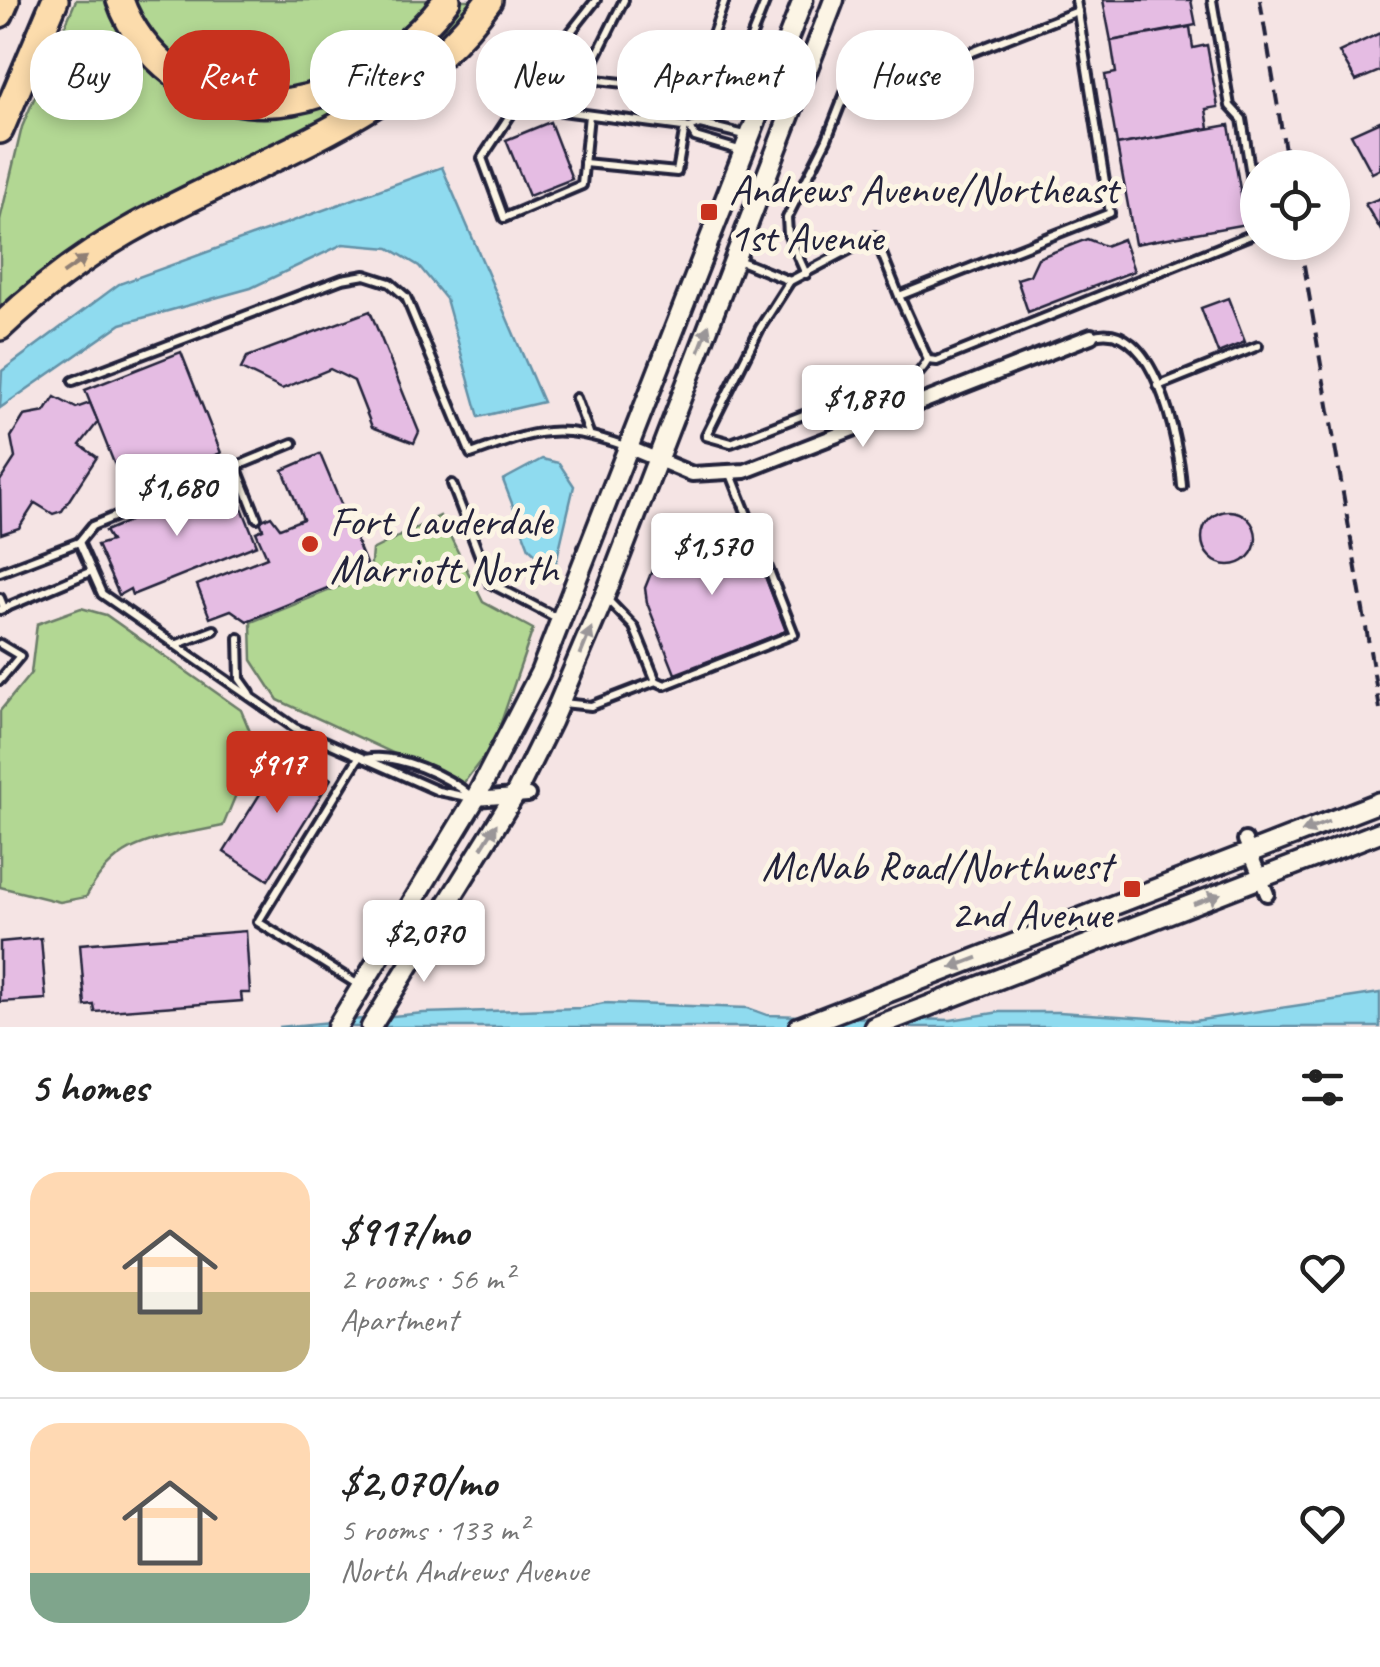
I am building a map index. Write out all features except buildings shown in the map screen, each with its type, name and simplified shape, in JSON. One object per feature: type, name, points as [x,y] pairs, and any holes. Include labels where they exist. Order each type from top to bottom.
[{"type":"highway","points":[[0,14],[6,0]]},
{"type":"highway","points":[[0,88],[38,0]]},
{"type":"highway","points":[[0,130],[55,0]]},
{"type":"highway","points":[[120,0],[146,47],[181,78],[211,94],[260,104],[309,98],[356,78],[418,34],[447,0]]},
{"type":"highway","points":[[0,327],[66,271],[128,230],[395,92],[449,49],[489,0]]},
{"type":"main road","points":[[337,1027],[475,799],[562,621],[803,0]]},
{"type":"main road","points":[[371,1027],[522,794],[604,596],[834,0]]},
{"type":"main road","points":[[799,1027],[1248,846],[1380,802]]},
{"type":"main road","points":[[874,1027],[1264,886],[1380,832]]},
{"type":"street","points":[[630,448],[692,474],[731,474],[803,451],[1090,336]]},
{"type":"street","points":[[475,799],[522,794]]},
{"type":"street","points":[[1248,846],[1264,886]]},
{"type":"lane","points":[[572,30],[596,0]]},
{"type":"lane","points":[[597,55],[624,0]]},
{"type":"lane","points":[[714,30],[724,0]]},
{"type":"lane","points":[[754,30],[766,0]]},
{"type":"lane","points":[[900,296],[1110,214],[1076,0]]},
{"type":"lane","points":[[1212,0],[1230,106],[1242,119],[1247,150]]},
{"type":"lane","points":[[974,52],[1078,11]]},
{"type":"lane","points":[[806,274],[788,234],[787,218],[836,115]]},
{"type":"lane","points":[[597,116],[687,128],[700,124],[748,144]]},
{"type":"lane","points":[[508,120],[482,158],[504,218],[583,190],[589,120]]},
{"type":"lane","points":[[687,128],[695,137],[748,144]]},
{"type":"lane","points":[[584,163],[678,172],[687,128]]},
{"type":"lane","points":[[875,236],[928,360],[918,376],[908,382],[886,383],[731,443],[706,436],[760,328],[790,281],[875,236]]},
{"type":"lane","points":[[928,360],[937,360],[1240,239]]},
{"type":"lane","points":[[735,259],[790,281]]},
{"type":"lane","points":[[74,381],[250,310],[365,275],[390,282],[406,297],[471,454],[556,429],[589,433],[630,448]]},
{"type":"lane","points":[[1090,336],[1100,332],[1124,337],[1140,350],[1179,439],[1182,486]]},
{"type":"lane","points":[[1158,386],[1258,346]]},
{"type":"lane","points":[[576,398],[589,433]]},
{"type":"lane","points":[[0,572],[80,542],[92,526],[293,443]]},
{"type":"lane","points":[[236,466],[257,518]]},
{"type":"lane","points":[[604,596],[634,627],[656,681],[665,685],[794,634],[731,474]]},
{"type":"lane","points":[[452,484],[490,583],[562,621]]},
{"type":"lane","points":[[80,542],[102,594],[316,741],[438,791],[475,799]]},
{"type":"lane","points":[[0,598],[2,609],[92,571]]},
{"type":"lane","points":[[175,644],[214,630]]},
{"type":"lane","points":[[238,638],[240,678],[253,698]]},
{"type":"lane","points":[[0,644],[20,656],[2,678]]},
{"type":"lane","points":[[560,702],[591,706],[656,681]]},
{"type":"lane","points":[[360,986],[258,922],[362,758],[382,755],[459,785],[475,799]]},
{"type":"green space","points":[[76,0],[112,0],[132,30],[63,30]]},
{"type":"green space","points":[[132,0],[439,0],[410,30],[310,30],[310,89],[290,91],[290,30],[163,30],[163,48],[145,28]]},
{"type":"green space","points":[[456,0],[478,0],[456,29],[411,30]]},
{"type":"green space","points":[[143,47],[156,67],[163,69],[163,120],[290,120],[290,108],[310,97],[310,120],[331,120],[0,315],[0,220],[30,108],[30,120],[143,120]]},
{"type":"green space","points":[[440,516],[483,602],[533,629],[494,743],[462,785],[278,700],[252,660],[251,622],[370,574],[372,550]]},
{"type":"green space","points":[[81,608],[106,615],[241,710],[256,746],[223,826],[161,838],[128,851],[99,877],[86,897],[60,902],[0,887],[0,711],[31,673],[37,624]]},
{"type":"water","points":[[442,167],[543,402],[479,417],[446,299],[419,266],[389,248],[343,244],[251,288],[121,324],[0,408],[2,371],[119,284]]},
{"type":"water","points":[[542,459],[559,463],[574,486],[554,571],[529,548],[503,480]]},
{"type":"water","points":[[1380,993],[1380,1027],[279,1027],[424,1013],[581,1008],[604,1003],[748,1008],[767,1015],[951,1020],[1000,1012],[1059,1012],[1194,1021]]},
{"type":"railway","points":[[1260,0],[1285,150]]},
{"type":"railway","points":[[1303,260],[1380,709]]},
{"type":"place","name":"Andrews Avenue/Northeast 1st Avenue","points":[[709,212]]},
{"type":"place","name":"Fort Lauderdale Marriott North","points":[[310,544]]},
{"type":"place","name":"McNab Road/Northwest 2nd Avenue","points":[[1132,889]]}]
